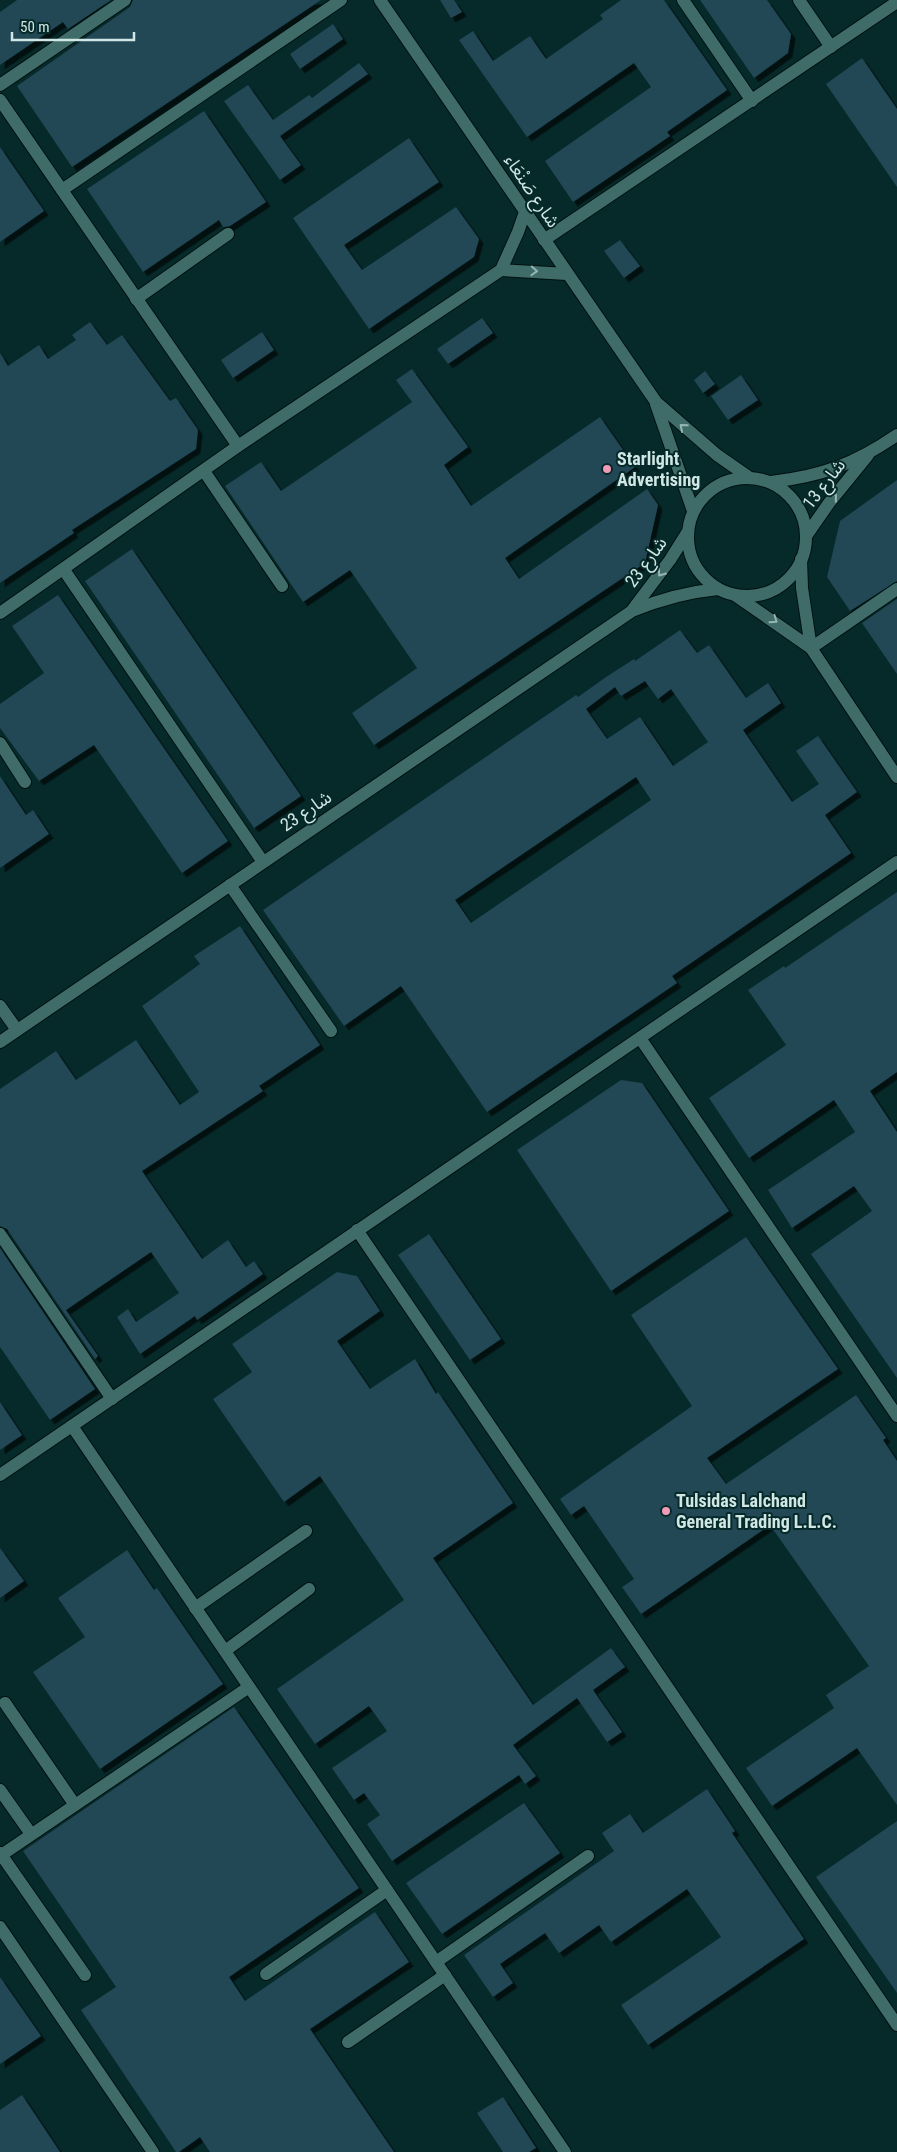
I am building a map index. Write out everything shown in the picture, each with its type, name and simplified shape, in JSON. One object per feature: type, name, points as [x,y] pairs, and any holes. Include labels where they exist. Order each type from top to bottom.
[{"type":"street","points":[[0,85],[125,0]]},
{"type":"street","points":[[62,190],[341,0]]},
{"type":"street","name":"شارع صَنْعَاء","points":[[380,0],[656,402],[710,450],[750,478]]},
{"type":"street","points":[[683,0],[752,101]]},
{"type":"street","points":[[799,0],[831,47]]},
{"type":"street","points":[[544,240],[897,2]]},
{"type":"street","points":[[0,100],[238,446]]},
{"type":"street","points":[[0,614],[238,446],[501,270],[516,239],[525,212]]},
{"type":"street","points":[[136,299],[228,234]]},
{"type":"street","points":[[501,270],[567,274]]},
{"type":"street","name":"شارع صَنْعَاء","points":[[656,402],[693,511]]},
{"type":"street","name":"شارع 13","points":[[771,482],[801,478],[830,471],[870,454],[897,435]]},
{"type":"street","name":"شارع 13","points":[[806,536],[829,503],[870,454]]},
{"type":"street","points":[[204,471],[282,586]]},
{"type":"street","points":[[811,648],[802,588],[801,559],[806,536],[803,520],[796,504],[785,492],[771,482],[750,478],[727,481],[707,492],[693,511],[688,533],[688,550],[694,565],[705,579],[718,589],[736,595],[811,648],[897,777]]},
{"type":"street","name":"شارع 23","points":[[632,610],[661,573],[688,533]]},
{"type":"street","points":[[736,595],[756,595],[775,588],[790,576],[801,559]]},
{"type":"street","points":[[64,570],[263,862]]},
{"type":"street","name":"شارع 23","points":[[0,1042],[632,610],[681,594],[718,589]]},
{"type":"street","points":[[811,648],[897,589]]},
{"type":"street","points":[[0,743],[25,782]]},
{"type":"street","points":[[0,1476],[897,862]]},
{"type":"street","points":[[230,885],[331,1031]]},
{"type":"street","points":[[0,1006],[17,1030]]},
{"type":"street","points":[[640,1038],[897,1416]]},
{"type":"street","points":[[357,1230],[897,2025]]},
{"type":"street","points":[[0,1234],[112,1399]]},
{"type":"street","points":[[72,1426],[565,2152]]},
{"type":"street","points":[[196,1608],[306,1531]]},
{"type":"street","points":[[225,1651],[309,1589]]},
{"type":"street","points":[[85,1975],[0,1854],[249,1687]]},
{"type":"street","points":[[6,1703],[75,1805]]},
{"type":"street","points":[[0,1790],[31,1834]]},
{"type":"street","points":[[436,1962],[588,1856]]},
{"type":"street","points":[[266,1974],[387,1890]]},
{"type":"street","points":[[0,1927],[153,2152]]},
{"type":"street","points":[[348,2042],[445,1975]]},
{"type":"building","points":[[17,0],[111,0],[68,29],[63,22],[0,65],[0,12]]},
{"type":"building","points":[[133,0],[321,0],[72,167],[17,86],[130,7]]},
{"type":"building","points":[[440,0],[454,0],[462,12],[451,18]]},
{"type":"building","points":[[621,0],[664,0],[727,90],[667,132],[670,136],[573,202],[545,161],[651,87],[634,63],[527,137],[459,40],[473,31],[493,61],[530,36],[546,59],[603,19],[600,15]]},
{"type":"building","points":[[700,0],[767,0],[791,34],[788,53],[754,78]]},
{"type":"building","points":[[333,24],[343,39],[300,69],[290,54]]},
{"type":"building","points":[[862,58],[897,109],[897,187],[826,84]]},
{"type":"building","points":[[359,63],[368,74],[280,136],[301,165],[280,180],[224,101],[248,85],[273,120],[309,95],[312,98]]},
{"type":"building","points":[[204,111],[266,202],[230,226],[223,227],[219,220],[143,272],[87,189]]},
{"type":"building","points":[[409,138],[439,182],[344,245],[362,270],[456,207],[479,239],[474,257],[369,329],[293,218]]},
{"type":"building","points":[[0,147],[44,211],[0,242]]},
{"type":"building","points":[[620,240],[640,266],[624,278],[604,251]]},
{"type":"building","points":[[482,318],[493,333],[448,364],[437,349]]},
{"type":"building","points":[[90,322],[107,345],[122,335],[170,401],[176,398],[198,430],[196,449],[72,530],[74,533],[0,583],[0,353],[8,366],[39,345],[48,359],[76,340],[72,335]]},
{"type":"building","points":[[262,332],[274,350],[233,378],[221,360]]},
{"type":"building","points":[[412,369],[468,447],[444,465],[471,506],[600,417],[635,467],[505,558],[519,579],[647,489],[658,505],[645,563],[374,745],[352,713],[417,668],[350,570],[303,602],[225,486],[261,462],[281,491],[412,402],[396,380]]},
{"type":"building","points":[[705,371],[715,384],[703,393],[694,380]]},
{"type":"building","points":[[741,375],[758,400],[728,420],[711,396]]},
{"type":"building","points":[[897,480],[897,581],[850,611],[827,577],[840,521]]},
{"type":"building","points":[[132,549],[301,796],[254,828],[85,581]]},
{"type":"building","points":[[58,595],[228,841],[182,873],[94,745],[39,781],[0,728],[0,704],[44,673],[12,626]]},
{"type":"building","points":[[897,599],[897,674],[862,623]]},
{"type":"building","points":[[680,630],[697,653],[709,645],[746,698],[768,683],[781,703],[743,730],[792,802],[819,784],[796,751],[818,736],[857,792],[825,815],[851,853],[672,976],[677,983],[487,1112],[401,986],[344,1026],[263,910],[576,695],[578,697],[634,659],[635,661]],"holes":[[[645,681],[658,699],[671,689],[708,742],[673,766],[640,717],[607,739],[586,709],[615,687],[621,696]],[[636,777],[651,800],[471,923],[455,900]]]},
{"type":"building","points":[[0,776],[26,815],[33,810],[49,834],[0,868]]},
{"type":"building","points":[[897,892],[897,1072],[870,1091],[897,1132],[897,1378],[811,1254],[872,1211],[854,1186],[792,1228],[768,1190],[855,1132],[834,1100],[749,1158],[709,1098],[786,1045],[748,990],[784,966],[785,968]]},
{"type":"building","points":[[240,926],[320,1045],[259,1086],[263,1091],[142,1171],[202,1259],[228,1240],[246,1267],[254,1261],[263,1274],[197,1320],[195,1316],[140,1354],[117,1317],[128,1309],[136,1322],[179,1293],[151,1252],[66,1310],[98,1356],[95,1359],[7,1229],[0,1226],[0,1089],[56,1051],[76,1080],[136,1040],[180,1105],[199,1092],[142,1006],[200,964],[194,956]]},
{"type":"building","points":[[621,1080],[642,1083],[729,1211],[611,1291],[517,1150]]},
{"type":"building","points":[[429,1234],[501,1339],[470,1360],[398,1255]]},
{"type":"building","points":[[746,1237],[838,1369],[707,1458],[726,1484],[856,1395],[886,1438],[883,1440],[897,1461],[897,1805],[857,1748],[772,1806],[746,1768],[834,1708],[826,1695],[869,1666],[770,1525],[641,1614],[622,1587],[634,1579],[584,1506],[571,1515],[560,1499],[692,1406],[631,1315]]},
{"type":"building","points":[[0,1248],[95,1389],[50,1420],[0,1347]]},
{"type":"building","points":[[337,1272],[357,1276],[380,1311],[337,1341],[370,1389],[415,1359],[436,1394],[438,1392],[513,1503],[433,1558],[533,1705],[611,1648],[625,1667],[593,1690],[622,1732],[607,1742],[577,1698],[513,1745],[536,1776],[525,1784],[519,1775],[392,1861],[367,1824],[380,1815],[364,1793],[354,1800],[332,1768],[387,1731],[369,1706],[315,1744],[277,1689],[404,1600],[320,1476],[284,1502],[213,1399],[252,1372],[232,1344]]},
{"type":"building","points":[[0,1402],[22,1435],[0,1450]]},
{"type":"building","points":[[0,1548],[24,1581],[0,1598]]},
{"type":"building","points":[[127,1550],[154,1590],[157,1588],[223,1684],[100,1769],[33,1672],[85,1637],[58,1598]]},
{"type":"building","points":[[234,1707],[359,1888],[229,1977],[245,2001],[375,1912],[409,1962],[310,2029],[394,2152],[210,2152],[200,2137],[179,2152],[176,2152],[81,2010],[116,1987],[23,1851]]},
{"type":"building","points":[[707,1789],[735,1831],[732,1833],[804,1939],[648,2045],[621,2005],[721,1937],[687,1889],[611,1942],[599,1925],[559,1953],[545,1933],[500,1964],[513,1983],[493,1997],[464,1955],[614,1851],[602,1833],[630,1814],[643,1833]]},
{"type":"building","points":[[524,1803],[560,1853],[442,1934],[406,1883]]},
{"type":"building","points":[[897,1821],[897,1993],[816,1877]]},
{"type":"building","points":[[0,1977],[41,2036],[0,2064]]},
{"type":"building","points":[[22,2095],[60,2152],[0,2152],[0,2110]]},
{"type":"building","points":[[503,2097],[536,2148],[529,2152],[503,2152],[477,2113]]},
{"type":"place","name":"Starlight Advertising","points":[[607,469]]},
{"type":"place","name":"Tulsidas Lalchand General Trading L.L.C.","points":[[666,1511]]}]
